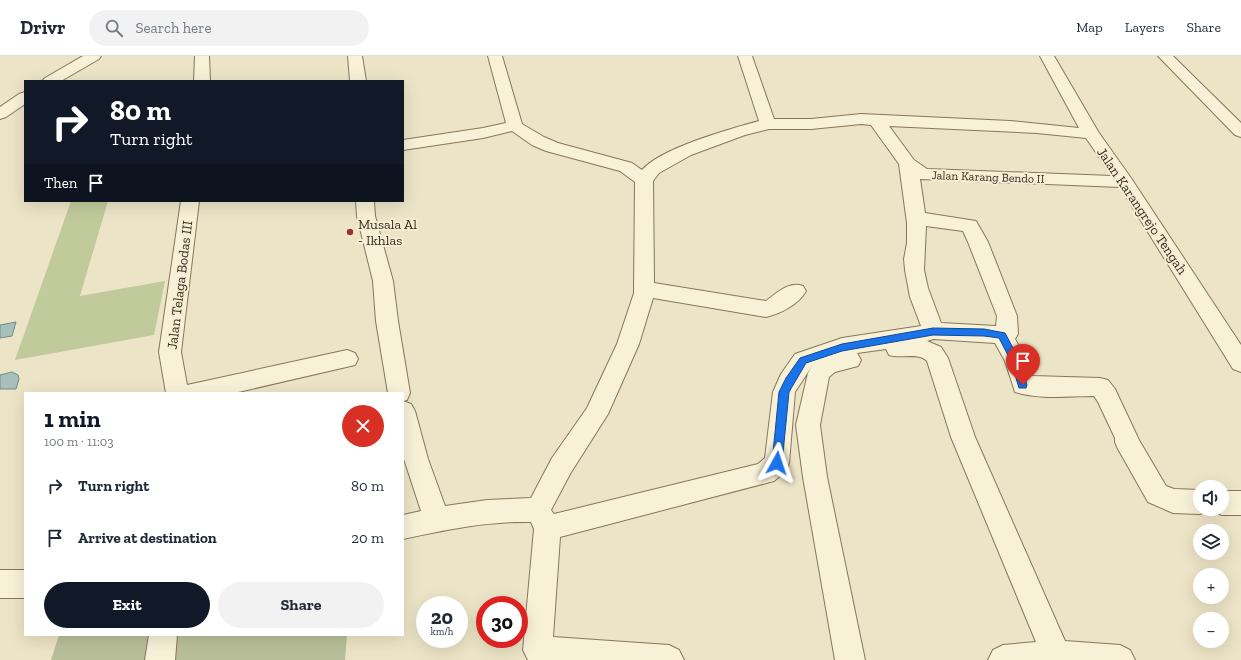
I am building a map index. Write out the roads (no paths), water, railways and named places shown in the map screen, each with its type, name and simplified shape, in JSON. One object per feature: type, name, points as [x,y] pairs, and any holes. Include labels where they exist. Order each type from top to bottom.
[{"type":"street","points":[[52,80],[94,56]]},
{"type":"street","points":[[202,56],[202,80]]},
{"type":"street","points":[[355,56],[358,80]]},
{"type":"street","points":[[495,56],[515,126],[526,135],[571,154],[626,167],[644,180]]},
{"type":"street","points":[[745,56],[768,124]]},
{"type":"street","name":"Jalan Karangrejo Tengah","points":[[1047,56],[1091,134],[1125,182],[1241,363]]},
{"type":"street","points":[[1165,56],[1241,132]]},
{"type":"street","points":[[0,114],[24,98]]},
{"type":"street","points":[[669,660],[538,655],[542,519],[561,466],[596,414],[628,344],[644,293],[644,180],[653,169],[686,151],[739,132],[768,124],[811,124],[876,120],[1070,131],[1091,134]]},
{"type":"street","name":"Jalan Karang Bendo II","points":[[876,120],[908,164],[923,174],[1125,182]]},
{"type":"street","points":[[404,145],[483,133],[515,126]]},
{"type":"street","points":[[908,164],[916,218],[917,244],[914,260],[917,284],[933,331]]},
{"type":"street","name":"Jalan Telaga Bodas III","points":[[177,392],[170,352],[190,202]]},
{"type":"street","points":[[365,202],[366,216],[383,282],[387,321],[399,392]]},
{"type":"street","points":[[404,527],[491,510],[513,509],[542,519],[766,473],[777,463],[784,392],[789,381],[803,360],[842,348],[933,331],[984,332],[1002,335],[1007,334],[1007,316],[978,242],[969,226],[916,218]]},
{"type":"street","points":[[644,289],[766,309],[771,308],[796,292]]},
{"type":"street","points":[[1002,335],[1016,361],[1023,385],[1044,388],[1100,387],[1107,396],[1127,438],[1127,442],[1158,494],[1173,501],[1193,502]]},
{"type":"street","points":[[850,660],[815,477],[808,425],[819,373],[828,365],[893,349],[921,347],[934,353],[937,358],[963,437],[1056,655]]},
{"type":"street","points":[[196,392],[347,359]]},
{"type":"street","points":[[404,415],[416,459],[438,519]]},
{"type":"street","points":[[1229,503],[1241,503]]},
{"type":"street","points":[[0,584],[24,584]]},
{"type":"street","points":[[160,660],[163,636]]},
{"type":"street","points":[[1003,660],[1056,655],[1120,660]]},
{"type":"water","points":[[16,322],[12,336],[0,338],[0,325]]},
{"type":"water","points":[[12,372],[18,375],[19,379],[16,389],[0,389],[0,375]]},
{"type":"place","name":"Musala Al - Ikhlas","points":[[350,232]]}]
